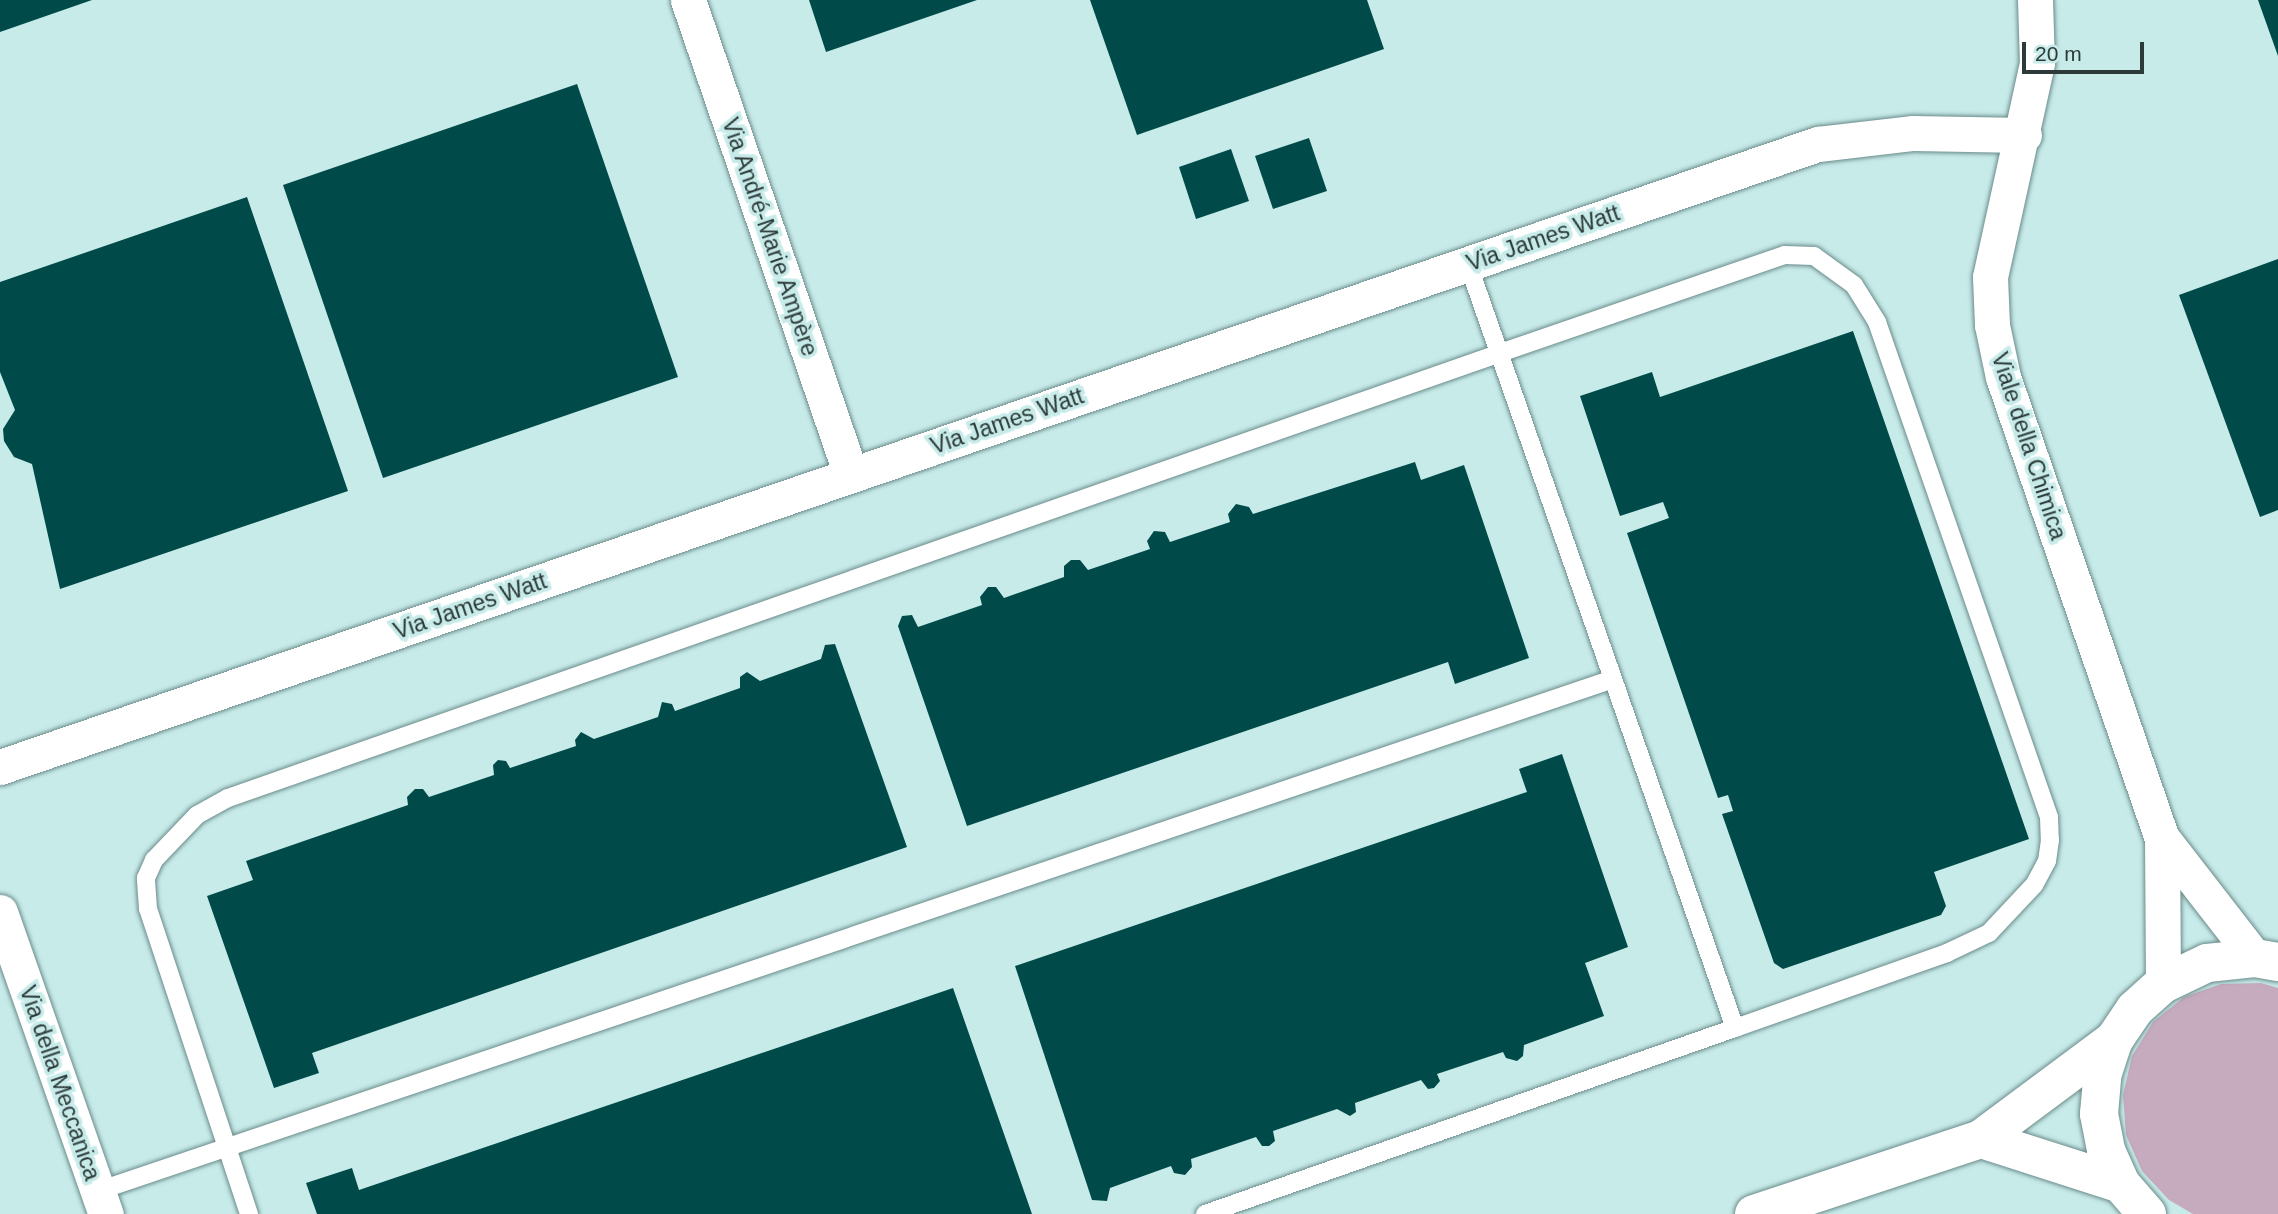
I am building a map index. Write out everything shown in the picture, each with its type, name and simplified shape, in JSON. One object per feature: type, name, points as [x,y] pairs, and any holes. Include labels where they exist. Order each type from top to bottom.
[{"type":"street","name":"Via André-Marie Ampère","points":[[688,0],[851,475]]},
{"type":"street","name":"Viale della Chimica","points":[[2035,0],[2036,63],[2024,135],[2004,202],[1990,277],[1992,325],[2003,377],[2162,838],[2163,984]]},
{"type":"street","name":"Via James Watt","points":[[0,767],[1818,144],[1913,133],[2024,135]]},
{"type":"street","name":"Viale della Chimica","points":[[2162,838],[2267,960]]},
{"type":"street","name":"Via della Meccanica","points":[[0,912],[102,1203]]},
{"type":"street","points":[[2134,1203],[2106,1150],[2099,1114],[2102,1076],[2114,1040],[2135,1009],[2163,984],[2207,964],[2267,960]]},
{"type":"street","points":[[1754,1214],[1981,1139],[2114,1040]]},
{"type":"street","points":[[1981,1139],[2134,1203]]},
{"type":"lane","points":[[249,1214],[148,909],[146,878],[154,860],[197,815],[228,798],[1500,353],[1785,255],[1814,256],[1854,285],[1877,322],[2049,817],[2047,861],[2026,896],[1989,933],[1947,953],[1205,1214]]},
{"type":"lane","points":[[1468,264],[1735,1028]]},
{"type":"lane","points":[[102,1203],[227,1148],[1613,679]]},
{"type":"shaded area","points":[[2261,983],[2278,988],[2278,1214],[2193,1214],[2169,1200],[2142,1171],[2126,1135],[2123,1095],[2132,1056],[2153,1022],[2184,997],[2221,984]]},
{"type":"building","points":[[0,0],[92,0],[0,32]]},
{"type":"building","points":[[809,0],[977,0],[826,52]]},
{"type":"building","points":[[1090,0],[1367,0],[1384,49],[1137,135]]},
{"type":"building","points":[[2258,0],[2278,0],[2278,56]]},
{"type":"building","points":[[577,84],[678,377],[383,478],[283,185]]},
{"type":"building","points":[[1309,138],[1327,191],[1273,209],[1255,156]]},
{"type":"building","points":[[1231,149],[1249,201],[1196,219],[1179,167]]},
{"type":"building","points":[[247,197],[348,491],[60,589],[32,464],[14,457],[4,441],[3,429],[15,410],[0,372],[0,282]]},
{"type":"building","points":[[2278,259],[2278,510],[2260,517],[2179,295]]},
{"type":"building","points":[[1853,331],[2029,839],[1934,872],[1946,906],[1941,915],[1783,969],[1774,963],[1722,814],[1733,811],[1728,795],[1718,798],[1627,533],[1669,518],[1663,502],[1620,516],[1580,396],[1652,372],[1660,397]]},
{"type":"building","points":[[1415,462],[1421,480],[1464,465],[1529,658],[1455,684],[1448,662],[967,826],[898,626],[902,616],[912,615],[918,627],[982,605],[980,597],[988,587],[996,587],[1004,598],[1064,577],[1064,566],[1071,560],[1080,560],[1088,570],[1150,549],[1147,541],[1154,531],[1165,532],[1170,542],[1230,522],[1228,514],[1236,504],[1249,507],[1253,514]]},
{"type":"building","points":[[835,644],[907,847],[312,1053],[319,1073],[274,1088],[207,896],[253,880],[246,861],[408,805],[407,797],[415,789],[423,789],[429,797],[494,775],[493,765],[498,760],[506,761],[510,768],[576,746],[575,740],[581,732],[594,739],[658,717],[662,702],[672,704],[675,711],[740,688],[740,677],[747,672],[760,681],[821,659],[825,645]]},
{"type":"building","points":[[1562,754],[1628,947],[1585,963],[1604,1016],[1524,1045],[1523,1056],[1517,1061],[1506,1058],[1503,1052],[1437,1074],[1440,1081],[1434,1088],[1428,1089],[1421,1080],[1355,1103],[1356,1112],[1350,1116],[1337,1109],[1273,1131],[1275,1141],[1269,1146],[1262,1146],[1256,1137],[1191,1159],[1192,1167],[1185,1175],[1174,1173],[1171,1166],[1110,1188],[1107,1201],[1092,1200],[1015,966],[1527,792],[1519,769]]},
{"type":"building","points":[[953,988],[1032,1214],[317,1214],[306,1183],[352,1168],[359,1190]]}]
